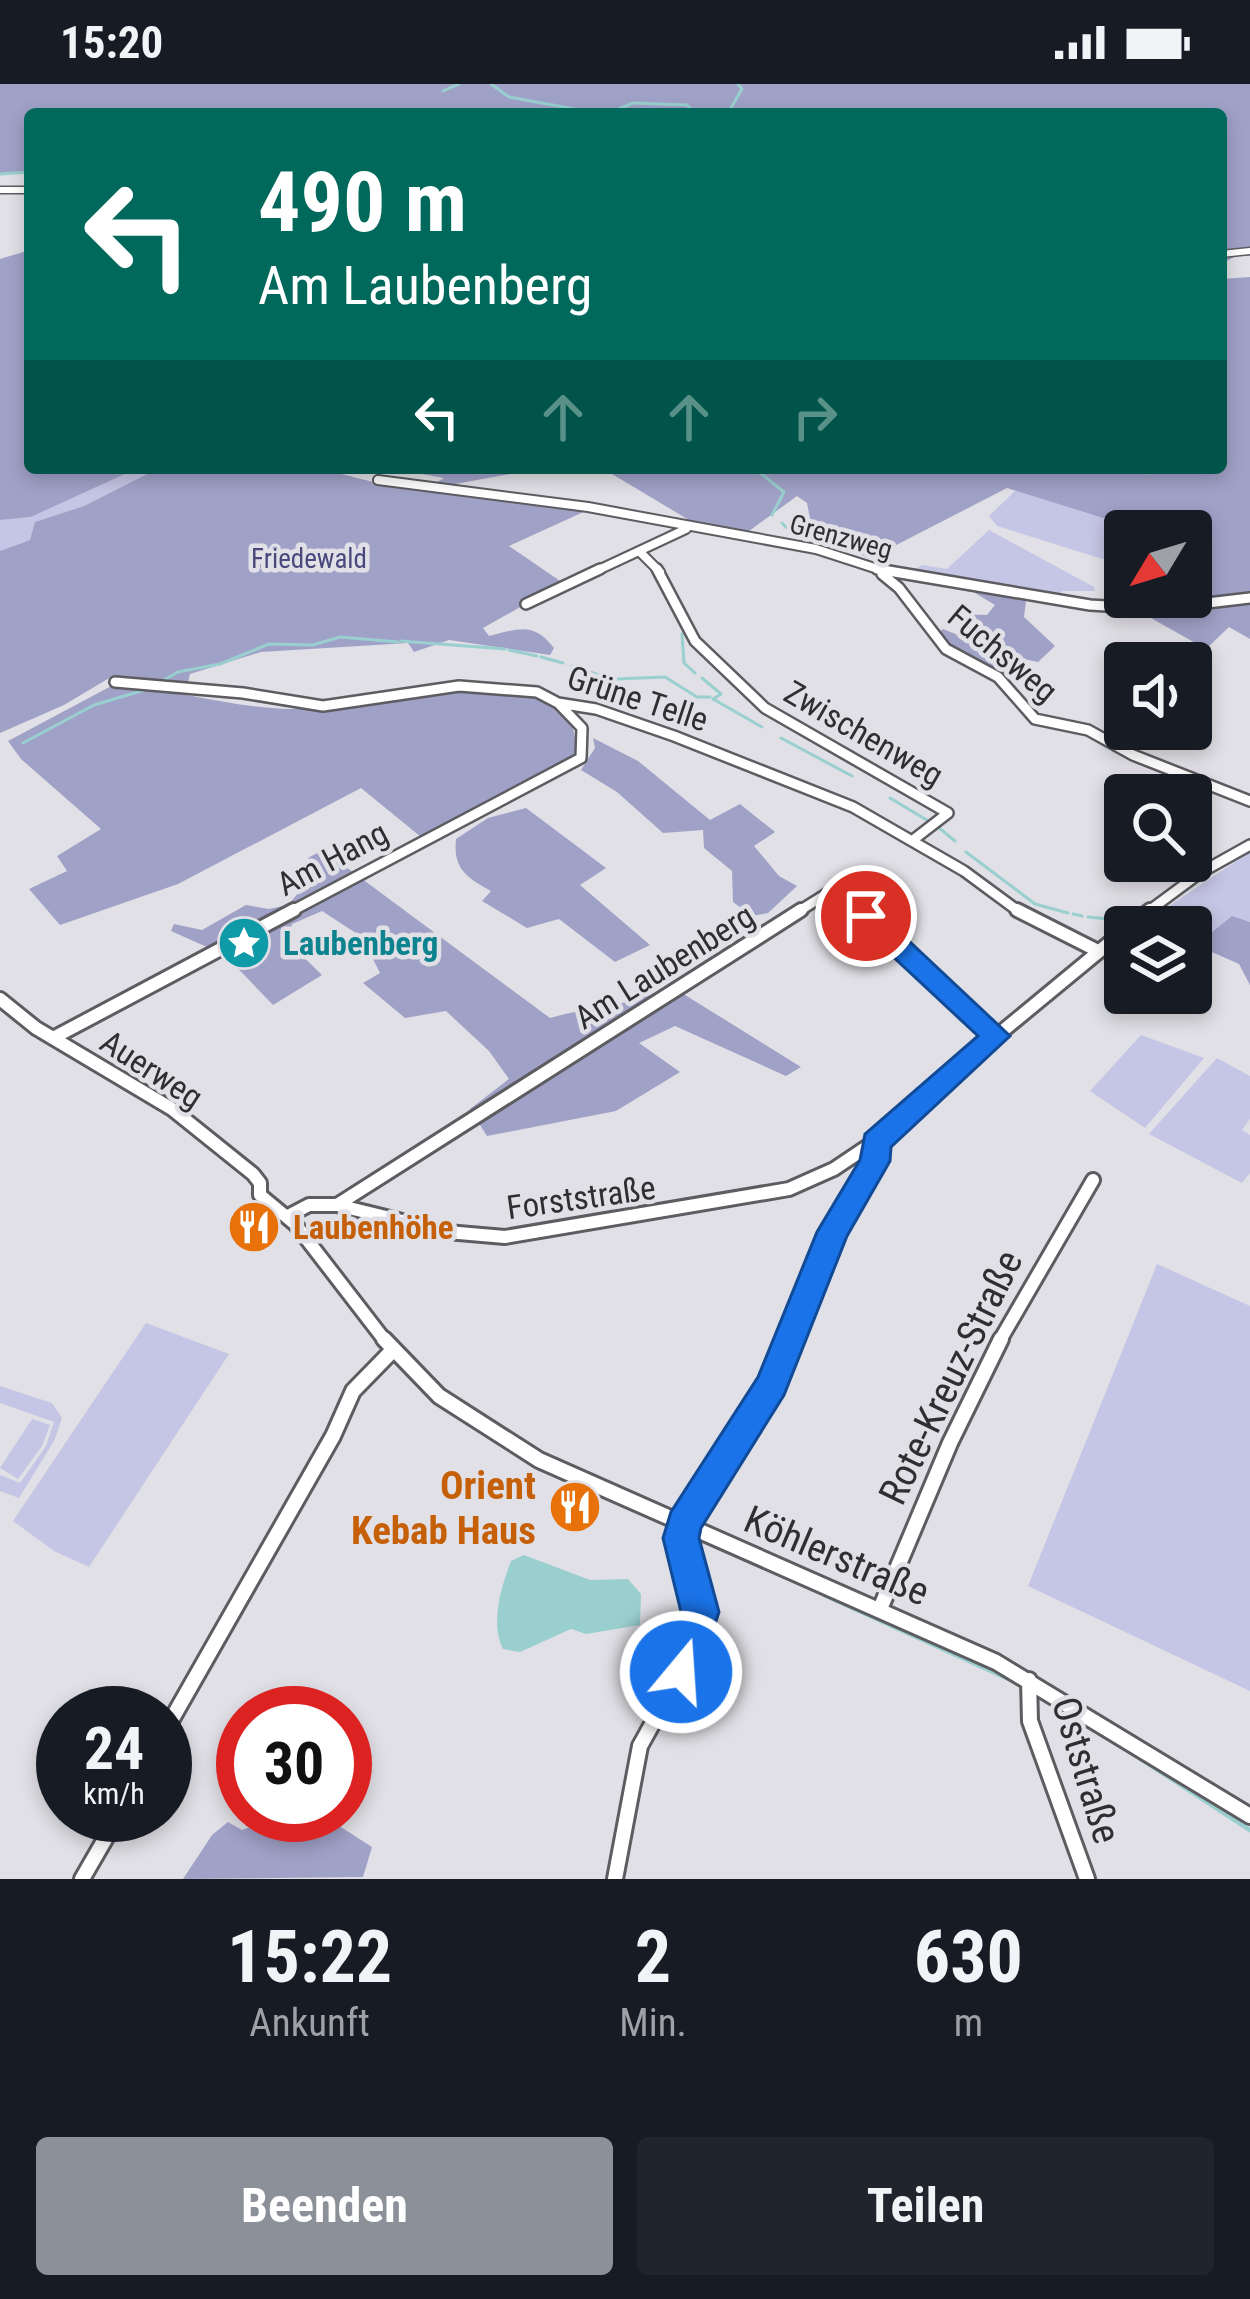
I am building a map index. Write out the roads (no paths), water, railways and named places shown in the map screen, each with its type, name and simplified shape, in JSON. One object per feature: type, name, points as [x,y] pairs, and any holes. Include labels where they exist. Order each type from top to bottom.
[{"type":"street","name":"Grenzweg","points":[[378,480],[588,507],[687,529],[816,549],[874,569],[1090,605],[1156,610],[1250,598]]},
{"type":"street","points":[[526,604],[687,529]]},
{"type":"street","name":"Zwischenweg","points":[[639,551],[659,571],[695,641],[765,708],[948,813],[913,839]]},
{"type":"street","name":"Fuchsweg","points":[[874,569],[899,589],[946,649],[998,677],[1035,719],[1088,730],[1132,755],[1250,801]]},
{"type":"street","name":"Grüne Telle","points":[[115,682],[231,691],[323,706],[459,686],[537,692],[558,703],[596,709],[754,766],[853,807],[913,839],[1024,914],[1098,951]]},
{"type":"street","name":"Am Hang","points":[[53,1038],[581,758],[582,728],[558,703]]},
{"type":"street","name":"Forststraße","points":[[1156,906],[1200,873],[1250,845]]},
{"type":"street","name":"Am Laubenberg","points":[[337,1204],[836,888],[996,1036]]},
{"type":"street","name":"Forststraße","points":[[288,1216],[309,1204],[337,1204],[447,1232],[521,1236],[766,1195],[823,1174],[876,1142],[1104,946]]},
{"type":"street","name":"Auerweg","points":[[0,999],[53,1038],[172,1109],[253,1174],[260,1183],[260,1195]]},
{"type":"street","points":[[615,1879],[640,1747],[681,1672],[699,1618],[681,1538],[684,1523],[772,1384],[832,1232],[875,1161],[876,1142]]},
{"type":"street","name":"Rote-Kreuz-Straße","points":[[880,1610],[929,1484],[979,1378],[1025,1288],[1093,1180]]},
{"type":"street","name":"Köhlerstraße","points":[[260,1195],[288,1216],[392,1351],[431,1390],[519,1449],[1029,1680],[1250,1816]]},
{"type":"street","points":[[191,1686],[333,1436],[352,1391],[392,1351]]},
{"type":"street","name":"Oststraße","points":[[1029,1680],[1030,1720],[1087,1879]]},
{"type":"street","points":[[82,1879],[103,1842]]},
{"type":"waterway","points":[[443,91],[459,84]]},
{"type":"waterway","points":[[491,84],[509,97],[569,108]]},
{"type":"waterway","points":[[731,108],[742,89],[738,84]]},
{"type":"waterway","points":[[621,108],[633,103],[690,108]]},
{"type":"waterway","points":[[0,174],[24,172]]},
{"type":"waterway","points":[[762,474],[784,492],[772,515]]},
{"type":"waterway","points":[[782,523],[792,533]]},
{"type":"waterway","points":[[682,634],[684,663],[695,673]]},
{"type":"waterway","points":[[159,683],[178,672],[220,664],[269,644],[313,645],[340,637],[398,642]]},
{"type":"waterway","points":[[401,641],[505,649]]},
{"type":"waterway","points":[[509,650],[537,656]]},
{"type":"waterway","points":[[541,657],[563,663]]},
{"type":"waterway","points":[[572,666],[611,679]]},
{"type":"waterway","points":[[615,679],[665,677],[697,697],[710,697]]},
{"type":"waterway","points":[[702,678],[721,694],[713,699],[762,727]]},
{"type":"waterway","points":[[23,743],[94,705],[148,689]]},
{"type":"waterway","points":[[781,738],[852,776]]},
{"type":"waterway","points":[[890,798],[930,822]]},
{"type":"waterway","points":[[938,827],[955,841]]},
{"type":"waterway","points":[[966,852],[1035,904],[1068,913]]},
{"type":"waterway","points":[[1073,914],[1082,916]]},
{"type":"waterway","points":[[1088,917],[1104,919]]},
{"type":"waterway","points":[[824,1595],[1015,1682]]},
{"type":"waterway","points":[[1107,1737],[1250,1830]]},
{"type":"place","name":"Laubenberg","points":[[244,943]]},
{"type":"place","name":"Laubenhöhe","points":[[254,1227]]},
{"type":"place","name":"Orient Kebab Haus","points":[[575,1507]]},
{"type":"park label","name":"Friedewald","points":[[309,559]]}]
